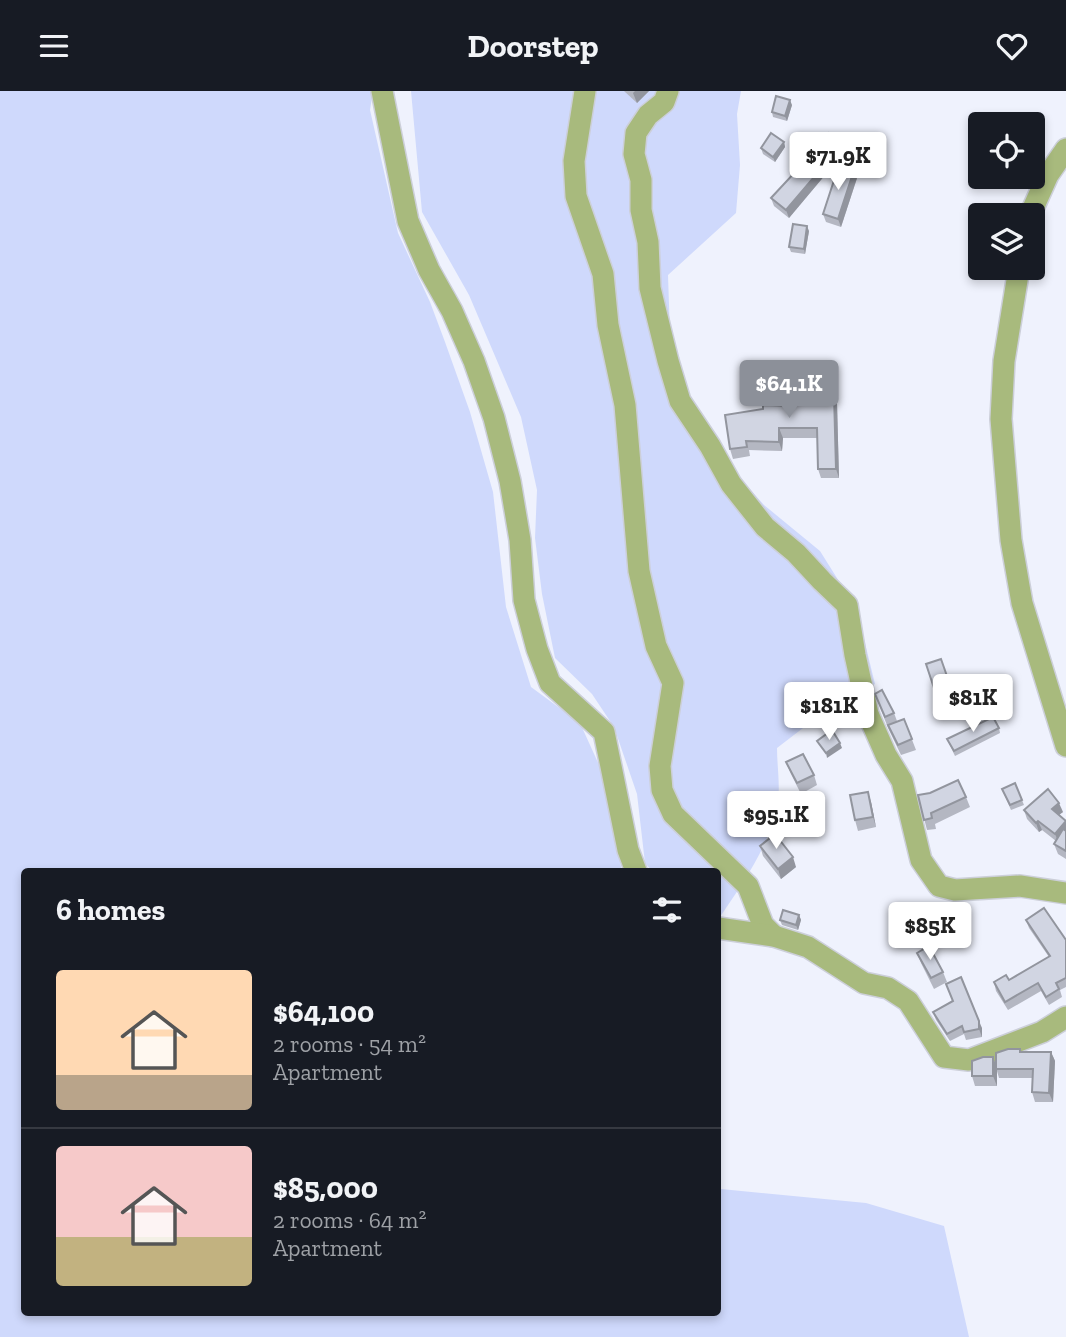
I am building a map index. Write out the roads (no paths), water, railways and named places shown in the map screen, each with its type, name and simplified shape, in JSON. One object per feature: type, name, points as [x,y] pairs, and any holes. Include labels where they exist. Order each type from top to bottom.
[{"type":"street","points":[[382,91],[408,221],[429,270],[452,311],[495,418],[520,540],[524,600],[537,649],[550,683],[604,732],[628,850],[635,868]]},
{"type":"street","points":[[585,91],[575,161],[576,196],[603,274],[608,325],[625,405],[639,571],[656,646],[673,683],[660,765],[662,790],[673,814],[748,886],[762,925],[774,936]]},
{"type":"street","points":[[668,91],[664,102],[648,115],[636,133],[634,154],[641,180],[641,210],[648,242],[650,288],[680,401],[710,446],[730,484],[765,527],[796,553],[847,605],[868,714],[886,755],[902,781],[921,860],[939,886],[955,890],[1020,886],[1066,893]]},
{"type":"street","points":[[1035,203],[1048,175],[1066,149]]},
{"type":"street","points":[[1017,280],[1004,361],[1001,419],[1011,540],[1022,603],[1066,746]]},
{"type":"street","points":[[721,928],[774,936],[808,947],[864,983],[888,988],[908,1001],[944,1057],[969,1060],[1042,1032],[1066,1017]]}]
